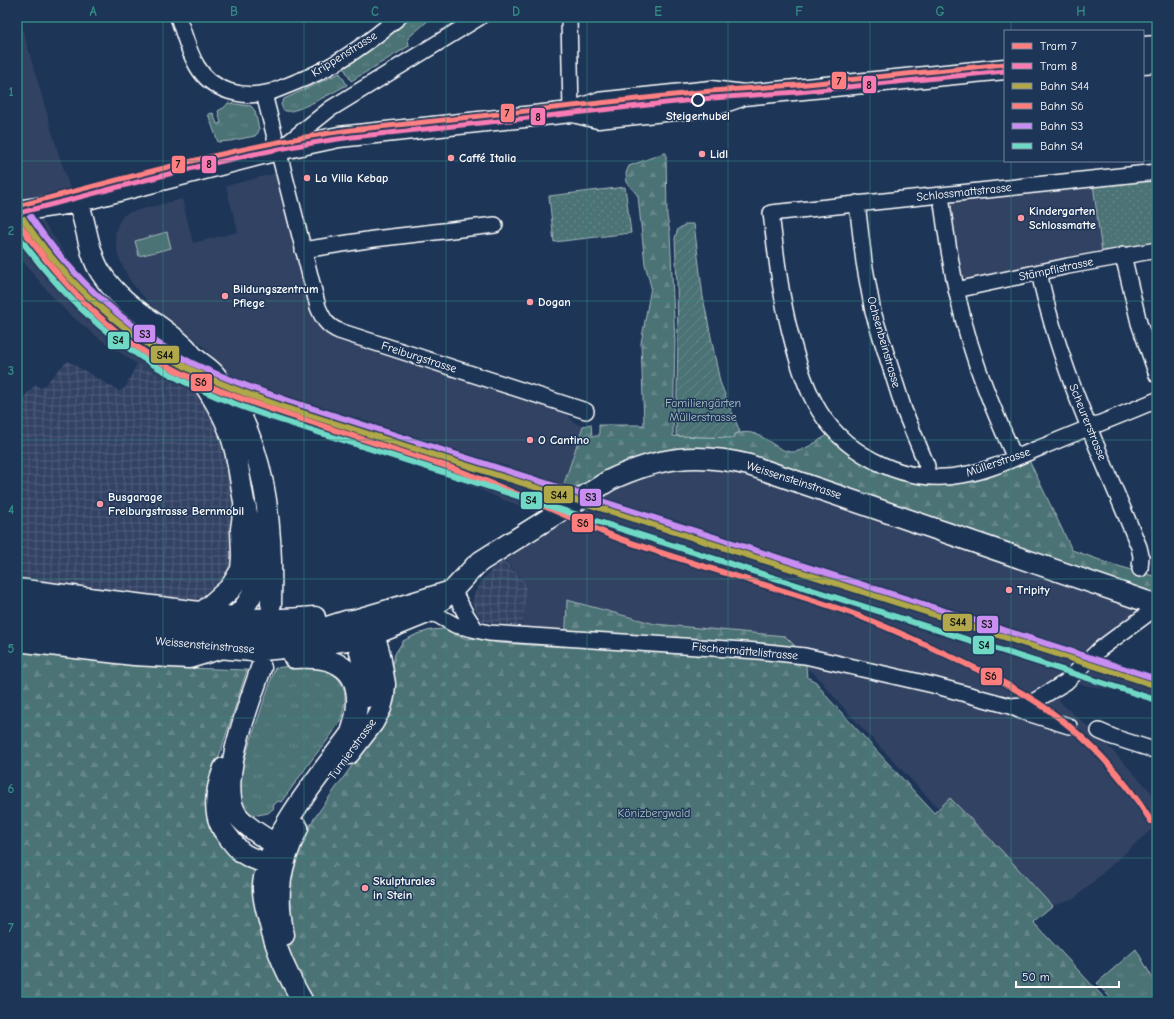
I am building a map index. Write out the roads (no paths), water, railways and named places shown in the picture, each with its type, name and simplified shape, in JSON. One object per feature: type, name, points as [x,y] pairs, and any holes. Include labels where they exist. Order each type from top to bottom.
[{"type":"highway","points":[[17,640],[134,654],[189,657],[218,625],[231,588],[242,570],[244,556],[242,529],[245,507]]},
{"type":"highway","points":[[17,590],[218,625]]},
{"type":"main road","points":[[1144,47],[1157,46]]},
{"type":"main road","points":[[1144,63],[1157,62]]},
{"type":"main road","points":[[22,210],[78,202],[278,150],[352,136],[571,112],[598,118],[713,106],[744,95],[1004,69]]},
{"type":"main road","points":[[78,202],[84,217],[95,261],[101,273],[110,285],[124,300],[167,333],[215,375],[226,390],[244,422],[245,507],[252,528],[255,558],[255,584],[252,595],[218,625]]},
{"type":"main road","points":[[245,452],[263,484],[270,530],[272,564],[271,604]]},
{"type":"main road","name":"Weissensteinstrasse","points":[[17,622],[218,625],[249,619],[294,619],[323,617],[359,628],[380,632],[428,613],[453,590],[475,566],[487,557],[610,480],[656,462],[700,458],[734,461],[749,465],[1157,606]]},
{"type":"main road","name":"Weissensteinstrasse","points":[[17,607],[118,620],[218,625],[252,651],[317,645],[453,590]]},
{"type":"main road","name":"Turnierstrasse","points":[[307,1002],[287,944],[282,924],[278,856],[295,811],[351,733],[363,714],[366,706],[368,694],[359,647],[359,628]]},
{"type":"main road","name":"Turnierstrasse","points":[[303,1002],[288,977],[275,945],[265,908],[263,885],[278,856],[304,816],[354,746],[373,723],[381,708],[384,696],[384,676],[377,644],[359,628]]},
{"type":"main road","name":"Turnierstrasse","points":[[252,651],[296,658],[323,659],[333,662],[344,669],[353,679],[358,697],[355,721],[351,733]]},
{"type":"main road","points":[[261,668],[239,735],[230,771],[230,788],[234,809],[238,817],[250,827],[278,856]]},
{"type":"main road","points":[[239,735],[223,770],[216,803],[217,815],[222,828],[235,846],[245,854],[278,856]]},
{"type":"main road","name":"Turnierstrasse","points":[[250,827],[269,823],[275,820],[288,807],[303,787],[320,776]]},
{"type":"street","name":"Krippenstrasse","points":[[178,17],[194,60],[201,73],[216,85],[231,92],[245,95],[264,94],[306,78],[336,63],[371,40],[399,17]]},
{"type":"street","points":[[278,150],[330,109],[480,17]]},
{"type":"street","points":[[569,17],[571,112]]},
{"type":"street","name":"Freiburgstrasse","points":[[264,94],[318,307],[324,321],[333,329],[586,411]]},
{"type":"street","name":"Schlossmattstrasse","points":[[771,213],[1157,172]]},
{"type":"street","points":[[941,195],[956,290],[975,358],[987,392],[1015,458]]},
{"type":"street","name":"Ochsenbeinstrasse","points":[[857,203],[864,262],[873,312],[904,410],[927,466],[925,476]]},
{"type":"street","name":"Müllerstrasse","points":[[771,213],[776,257],[788,322],[801,373],[821,416],[836,434],[866,457],[891,469],[925,476],[948,477],[963,475],[991,468],[1157,400]]},
{"type":"street","points":[[303,250],[374,239],[495,225]]},
{"type":"street","name":"Stämpflistrasse","points":[[956,290],[1123,255],[1157,250]]},
{"type":"street","points":[[1123,255],[1139,322],[1157,375]]},
{"type":"street","name":"Scheurerstrasse","points":[[1039,272],[1049,315],[1059,347],[1139,547],[1141,556],[1140,569]]},
{"type":"street","points":[[453,590],[464,613],[476,630]]},
{"type":"street","name":"Fischermättelistrasse","points":[[1010,706],[1033,702],[1066,682],[1100,649],[1157,606]]},
{"type":"street","name":"Fischermättelistrasse","points":[[428,613],[437,615],[455,625],[489,633],[758,651],[805,656],[918,682],[1010,706],[1021,711],[1069,726]]},
{"type":"street","points":[[1099,731],[1157,751]]},
{"type":"tram line","name":"7","points":[[17,206],[183,163],[309,136],[351,130],[711,91],[797,85],[1004,64]]},
{"type":"tram line","name":"8","points":[[19,213],[184,170],[310,143],[352,137],[712,98],[798,92],[1004,71]]},
{"type":"rail line","name":"S3","points":[[23,205],[39,229],[76,274],[118,314],[165,348],[213,373],[283,399],[1157,679]]},
{"type":"rail line","name":"S44","points":[[17,209],[51,256],[91,299],[136,336],[197,373],[281,406],[1157,686]]},
{"type":"rail line","name":"S6","points":[[17,221],[42,255],[82,301],[129,341],[171,368],[193,379],[261,406],[474,476],[622,540],[794,594],[883,625],[984,672],[1046,708],[1080,736],[1111,767],[1139,802],[1151,821]]},
{"type":"rail line","name":"S4","points":[[17,234],[51,277],[70,298],[111,335],[157,367],[181,380],[252,411],[1153,699]]},
{"type":"place","name":"Steigerhubel","points":[[698,100]]},
{"type":"place","name":"Lidl","points":[[702,154]]},
{"type":"place","name":"Caffé Italia","points":[[451,158]]},
{"type":"place","name":"La Villa Kebap","points":[[307,178]]},
{"type":"place","name":"Kindergarten Schlossmatte","points":[[1021,218]]},
{"type":"place","name":"Bildungszentrum Pflege","points":[[225,296]]},
{"type":"place","name":"Dogan","points":[[530,302]]},
{"type":"place","name":"O Cantino","points":[[530,440]]},
{"type":"place","name":"Busgarage Freiburgstrasse Bernmobil","points":[[100,504]]},
{"type":"place","name":"Tripity","points":[[1009,590]]},
{"type":"place","name":"Skulpturales in Stein","points":[[365,888]]},
{"type":"park label","name":"Familiengärten Müllerstrasse","points":[[703,410]]},
{"type":"park label","name":"Könizbergwald","points":[[654,813]]}]
